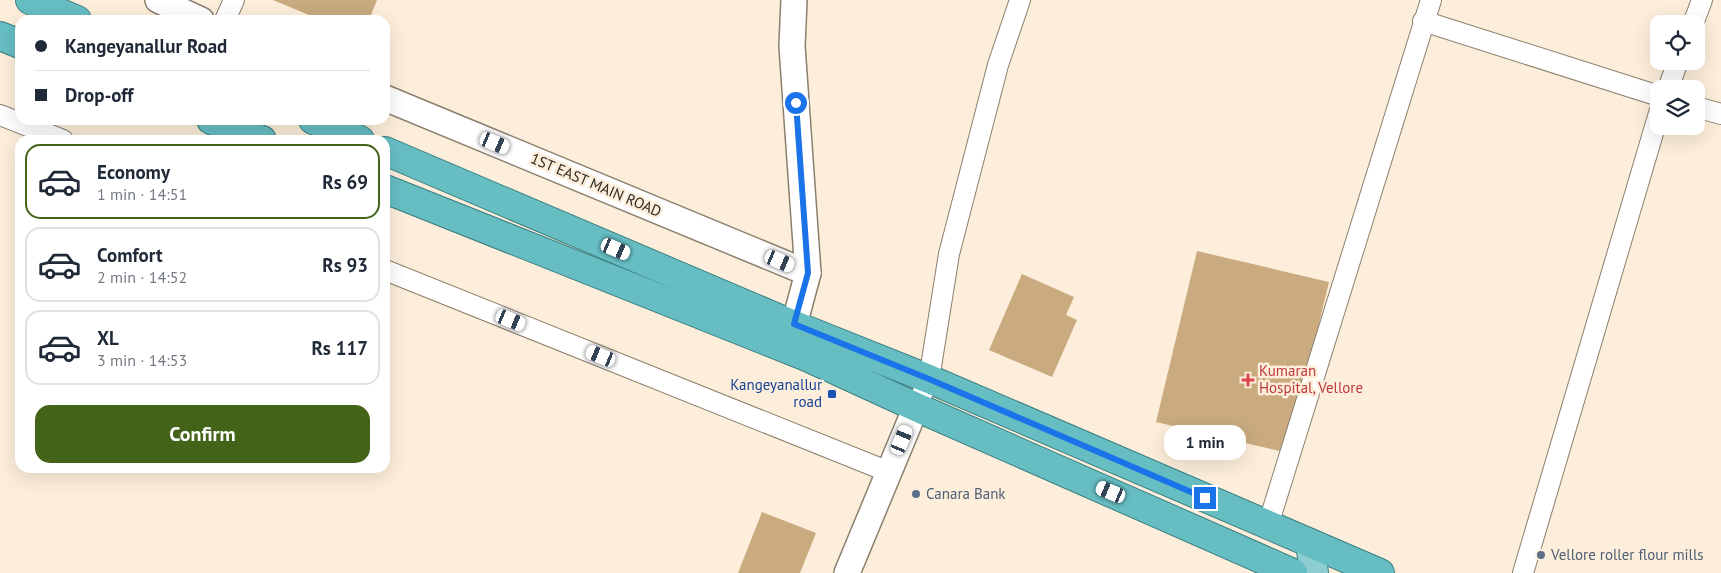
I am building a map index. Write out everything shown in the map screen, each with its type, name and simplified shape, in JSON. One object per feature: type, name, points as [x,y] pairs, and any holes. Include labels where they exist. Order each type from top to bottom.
[{"type":"highway","points":[[30,0],[65,15]]},
{"type":"highway","points":[[0,36],[15,42]]},
{"type":"highway","points":[[224,125],[249,135]]},
{"type":"highway","points":[[325,125],[348,135]]},
{"type":"highway","points":[[390,153],[789,336],[916,407],[1293,573]]},
{"type":"highway","points":[[390,191],[789,336],[929,379],[1380,573]]},
{"type":"main road","points":[[1310,543],[1314,573]]},
{"type":"street","points":[[158,0],[190,15]]},
{"type":"street","points":[[227,15],[234,0]]},
{"type":"street","points":[[789,336],[808,273],[792,46],[794,0]]},
{"type":"street","points":[[846,573],[929,379],[949,254],[998,65],[1020,0]]},
{"type":"street","points":[[1268,525],[1431,0]]},
{"type":"street","points":[[1696,15],[1702,0]]},
{"type":"street","points":[[1423,21],[1650,93]]},
{"type":"street","name":"1ST EAST MAIN ROAD","points":[[390,100],[808,273]]},
{"type":"street","points":[[1705,110],[1721,114]]},
{"type":"street","points":[[0,115],[15,121]]},
{"type":"street","points":[[25,125],[50,135]]},
{"type":"street","points":[[1523,573],[1652,135]]},
{"type":"street","points":[[390,272],[889,472]]},
{"type":"building","points":[[273,0],[377,0],[371,15],[309,15]]},
{"type":"building","points":[[1197,251],[1329,282],[1288,453],[1156,422]]},
{"type":"building","points":[[1022,274],[1074,297],[1066,315],[1077,320],[1052,377],[989,350]]},
{"type":"building","points":[[762,512],[816,533],[800,573],[738,573]]},
{"type":"place","name":"Kumaran Hospital, Vellore","points":[[1248,380]]},
{"type":"place","name":"Kangeyanallur road","points":[[832,394]]},
{"type":"place","name":"Canara Bank","points":[[916,494]]},
{"type":"place","name":"Vellore roller flour mills","points":[[1541,555]]},
{"type":"route","points":[[796,103],[808,273],[794,324],[929,379],[1205,498]]}]
